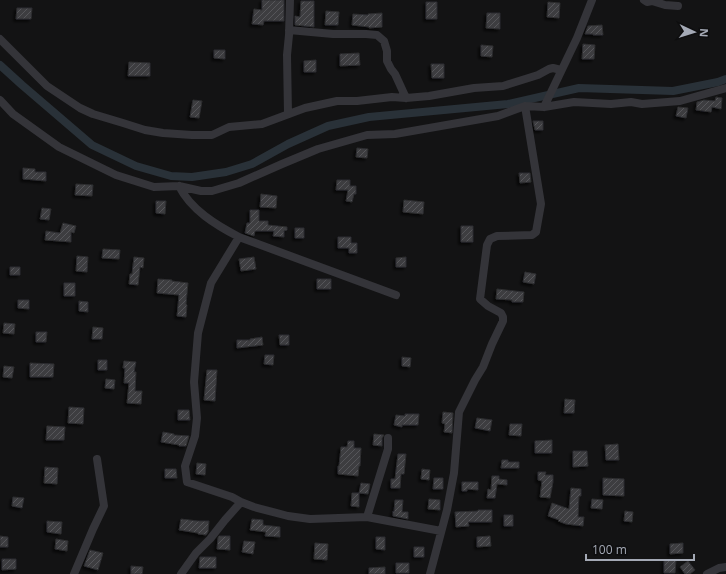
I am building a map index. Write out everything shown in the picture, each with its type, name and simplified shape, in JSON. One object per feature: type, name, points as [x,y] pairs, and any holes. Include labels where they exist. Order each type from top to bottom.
[{"type":"street","points":[[288,114],[287,55],[290,0]]},
{"type":"street","points":[[544,107],[577,38],[592,0]]},
{"type":"street","points":[[644,0],[647,2],[652,1],[665,5],[678,6]]},
{"type":"street","points":[[289,30],[333,34],[377,35],[384,41],[387,52],[387,61],[390,69],[395,74],[406,98]]},
{"type":"street","points":[[0,39],[47,86],[80,108],[93,114],[145,130],[192,135],[212,135],[229,127],[262,124],[305,108],[337,101],[428,96],[474,88],[503,86],[538,76],[549,69],[554,68],[560,73]]},
{"type":"street","points":[[0,100],[13,114],[60,147],[116,175],[154,187],[179,186],[201,191],[212,191],[239,183],[318,149],[367,135],[395,134],[498,116],[525,106],[544,107],[574,102],[612,104],[631,102],[642,104],[680,101],[726,88]]},
{"type":"street","points":[[430,574],[447,510],[454,473],[459,412],[483,367],[503,321],[501,313],[488,306],[480,299],[487,245],[490,239],[497,236],[532,234],[536,232],[541,204],[525,106]]},
{"type":"street","points":[[179,186],[190,202],[202,213],[218,225],[239,237],[396,295]]},
{"type":"street","points":[[239,237],[210,283],[198,333],[194,382],[197,418],[195,436],[185,466],[186,482],[232,497],[254,507],[288,516],[310,519],[366,517],[441,531]]},
{"type":"street","points":[[366,517],[388,449],[388,438]]},
{"type":"street","points":[[74,574],[92,529],[104,506],[97,459]]},
{"type":"street","points":[[181,574],[196,553],[242,502]]},
{"type":"street","points":[[713,573],[719,568],[726,567]]},
{"type":"building","points":[[262,0],[284,0],[284,21],[264,21],[263,25],[252,24],[254,9],[262,10]]},
{"type":"building","points":[[301,1],[314,1],[314,27],[295,25],[295,16],[300,17]]},
{"type":"building","points":[[426,2],[437,2],[437,19],[426,19]]},
{"type":"building","points":[[548,2],[560,3],[559,18],[547,17]]},
{"type":"building","points":[[17,8],[32,8],[31,19],[16,19]]},
{"type":"building","points":[[326,11],[339,12],[338,25],[325,25]]},
{"type":"building","points":[[382,13],[382,27],[369,28],[352,25],[353,14],[368,15]]},
{"type":"building","points":[[487,13],[500,13],[500,29],[486,28]]},
{"type":"building","points":[[602,25],[603,35],[585,34],[588,26]]},
{"type":"building","points":[[583,44],[595,45],[594,59],[582,59]]},
{"type":"building","points":[[481,45],[493,46],[492,57],[481,56]]},
{"type":"building","points":[[214,50],[225,50],[225,59],[214,58]]},
{"type":"building","points":[[359,53],[360,65],[340,66],[340,54]]},
{"type":"building","points":[[316,60],[316,72],[304,72],[304,61]]},
{"type":"building","points":[[129,62],[150,63],[150,76],[128,76]]},
{"type":"building","points":[[431,64],[444,64],[444,78],[432,78]]},
{"type":"building","points":[[716,97],[722,98],[721,109],[712,107],[711,112],[696,110],[697,102],[704,100],[715,101]]},
{"type":"building","points":[[193,100],[202,101],[199,118],[190,117]]},
{"type":"building","points":[[678,107],[688,108],[686,118],[676,116]]},
{"type":"building","points":[[533,121],[543,121],[543,130],[535,130]]},
{"type":"building","points":[[357,148],[368,149],[367,158],[356,157]]},
{"type":"building","points":[[23,168],[35,169],[35,172],[46,172],[46,181],[23,179]]},
{"type":"building","points":[[519,173],[530,173],[531,182],[520,183]]},
{"type":"building","points":[[337,180],[350,180],[350,186],[356,186],[356,194],[354,194],[352,202],[346,201],[348,190],[336,190]]},
{"type":"building","points":[[76,184],[93,185],[92,196],[75,195]]},
{"type":"building","points":[[261,194],[277,196],[276,208],[260,207]]},
{"type":"building","points":[[404,200],[424,202],[423,214],[403,212]]},
{"type":"building","points":[[156,201],[166,201],[165,214],[156,213]]},
{"type":"building","points":[[42,208],[51,209],[49,220],[40,219]]},
{"type":"building","points":[[250,210],[259,210],[259,221],[268,221],[268,225],[287,227],[287,230],[284,231],[284,237],[273,236],[274,231],[255,231],[254,236],[245,233],[247,223],[250,223]]},
{"type":"building","points":[[63,223],[76,226],[74,233],[71,232],[71,242],[45,240],[46,231],[60,233]]},
{"type":"building","points":[[461,226],[473,226],[473,242],[461,242]]},
{"type":"building","points":[[295,228],[304,228],[304,238],[295,238]]},
{"type":"building","points":[[338,237],[351,237],[351,243],[357,243],[357,253],[349,253],[349,248],[338,248]]},
{"type":"building","points":[[103,249],[120,250],[119,259],[102,258]]},
{"type":"building","points":[[77,256],[88,257],[87,272],[76,271]]},
{"type":"building","points":[[134,257],[144,258],[143,268],[140,267],[138,285],[129,284]]},
{"type":"building","points":[[254,257],[256,269],[241,271],[239,259]]},
{"type":"building","points":[[406,257],[406,267],[396,267],[396,258]]},
{"type":"building","points":[[10,267],[20,267],[20,275],[10,275]]},
{"type":"building","points":[[525,272],[536,274],[534,284],[523,282]]},
{"type":"building","points":[[158,279],[188,283],[186,317],[177,316],[179,295],[157,293]]},
{"type":"building","points":[[317,279],[331,279],[331,289],[317,289]]},
{"type":"building","points":[[64,283],[75,283],[75,296],[64,296]]},
{"type":"building","points":[[497,289],[524,292],[523,302],[512,302],[512,300],[496,299]]},
{"type":"building","points":[[18,300],[29,300],[29,309],[18,308]]},
{"type":"building","points":[[79,301],[88,302],[88,312],[79,311]]},
{"type":"building","points":[[4,323],[15,324],[14,334],[3,333]]},
{"type":"building","points":[[93,327],[103,328],[102,339],[92,339]]},
{"type":"building","points":[[36,332],[47,332],[46,342],[36,342]]},
{"type":"building","points":[[279,335],[289,335],[289,345],[280,345]]},
{"type":"building","points":[[262,337],[263,345],[237,348],[237,340],[250,340]]},
{"type":"building","points":[[265,355],[274,355],[273,365],[264,364]]},
{"type":"building","points":[[402,357],[411,358],[410,367],[402,366]]},
{"type":"building","points":[[98,360],[107,360],[107,370],[98,370]]},
{"type":"building","points":[[124,361],[136,362],[134,372],[136,372],[135,391],[142,391],[141,404],[127,403],[129,383],[124,383]]},
{"type":"building","points":[[30,363],[54,364],[53,377],[30,377]]},
{"type":"building","points":[[4,366],[14,367],[12,378],[3,377]]},
{"type":"building","points":[[207,370],[217,370],[215,401],[204,400]]},
{"type":"building","points":[[106,379],[115,380],[114,389],[105,388]]},
{"type":"building","points":[[565,399],[575,400],[574,413],[564,413]]},
{"type":"building","points":[[69,407],[84,408],[83,424],[68,423]]},
{"type":"building","points":[[178,410],[189,410],[190,420],[178,420]]},
{"type":"building","points":[[443,412],[453,413],[452,433],[444,432],[445,424],[442,423]]},
{"type":"building","points":[[405,414],[419,414],[418,425],[402,425],[402,427],[394,425],[396,415],[405,416]]},
{"type":"building","points":[[477,418],[492,420],[490,431],[475,428]]},
{"type":"building","points":[[510,424],[522,424],[521,436],[509,435]]},
{"type":"building","points":[[47,426],[65,427],[64,440],[46,440]]},
{"type":"building","points":[[163,432],[174,435],[189,436],[186,446],[161,442]]},
{"type":"building","points":[[374,434],[384,435],[382,438],[382,446],[373,445]]},
{"type":"building","points":[[552,440],[552,453],[535,453],[535,441]]},
{"type":"building","points":[[348,441],[354,441],[354,448],[361,448],[358,476],[338,474],[341,447],[347,447]]},
{"type":"building","points":[[618,444],[619,460],[606,460],[605,445]]},
{"type":"building","points":[[573,451],[587,451],[588,466],[573,467]]},
{"type":"building","points":[[398,454],[406,454],[404,474],[401,474],[400,488],[391,488],[391,479],[395,479]]},
{"type":"building","points":[[502,460],[508,460],[508,462],[519,462],[519,468],[501,468]]},
{"type":"building","points":[[197,463],[206,464],[205,475],[196,474]]},
{"type":"building","points":[[45,467],[58,468],[57,484],[44,483]]},
{"type":"building","points":[[165,469],[176,469],[177,478],[165,478]]},
{"type":"building","points":[[422,469],[430,470],[429,480],[421,479]]},
{"type":"building","points":[[538,472],[546,472],[545,475],[553,475],[550,498],[540,497],[542,481],[538,480]]},
{"type":"building","points":[[492,476],[499,476],[499,479],[507,480],[507,485],[497,484],[495,498],[487,498],[488,489],[491,490]]},
{"type":"building","points":[[434,478],[443,478],[443,489],[433,489]]},
{"type":"building","points":[[603,478],[624,479],[624,496],[603,495]]},
{"type":"building","points":[[462,482],[478,482],[478,490],[467,489],[467,491],[462,491]]},
{"type":"building","points":[[361,483],[370,484],[368,494],[359,493]]},
{"type":"building","points":[[571,488],[581,489],[581,496],[579,496],[578,517],[584,517],[583,526],[566,524],[548,516],[552,503],[569,509]]},
{"type":"building","points":[[352,493],[359,493],[359,507],[351,506]]},
{"type":"building","points":[[13,497],[24,498],[22,508],[12,506]]},
{"type":"building","points":[[429,499],[440,500],[440,510],[428,509]]},
{"type":"building","points":[[592,499],[603,500],[602,509],[591,508]]},
{"type":"building","points":[[395,500],[403,500],[402,512],[408,512],[408,519],[393,516]]},
{"type":"building","points":[[492,510],[492,522],[468,522],[469,526],[456,527],[455,512]]},
{"type":"building","points":[[625,511],[633,512],[632,522],[624,521]]},
{"type":"building","points":[[504,515],[513,515],[513,526],[504,526]]},
{"type":"building","points":[[181,519],[209,521],[208,532],[206,535],[179,530]]},
{"type":"building","points":[[252,519],[263,520],[263,525],[280,527],[280,537],[265,536],[266,532],[250,530]]},
{"type":"building","points":[[47,521],[62,522],[61,534],[47,532]]},
{"type":"building","points":[[0,536],[8,537],[8,547],[0,547]]},
{"type":"building","points":[[219,536],[230,536],[230,550],[217,549]]},
{"type":"building","points":[[490,536],[491,546],[477,547],[477,537]]},
{"type":"building","points":[[376,537],[385,537],[385,550],[376,549]]},
{"type":"building","points":[[56,539],[68,541],[67,551],[55,549]]},
{"type":"building","points":[[244,541],[255,542],[253,554],[242,552]]},
{"type":"building","points":[[315,543],[328,544],[327,560],[314,559]]},
{"type":"building","points":[[683,543],[683,553],[670,554],[670,544]]},
{"type":"building","points":[[414,547],[424,547],[424,557],[414,557]]},
{"type":"building","points":[[90,550],[103,553],[98,570],[84,566]]},
{"type":"building","points":[[200,557],[216,557],[216,568],[199,568]]},
{"type":"building","points":[[2,559],[16,559],[16,569],[2,570]]},
{"type":"building","points":[[664,560],[676,560],[675,573],[664,573]]},
{"type":"building","points":[[688,561],[695,570],[690,574],[685,574],[680,567]]},
{"type":"building","points":[[396,563],[409,563],[409,573],[396,573]]},
{"type":"building","points":[[131,566],[143,567],[142,574],[131,574]]},
{"type":"building","points":[[385,567],[385,574],[369,574],[369,568]]},
{"type":"waterway","points":[[0,65],[92,145],[136,166],[171,176],[192,177],[226,172],[252,164],[288,144],[328,126],[369,117],[508,104],[579,88],[673,91],[726,79]]}]
